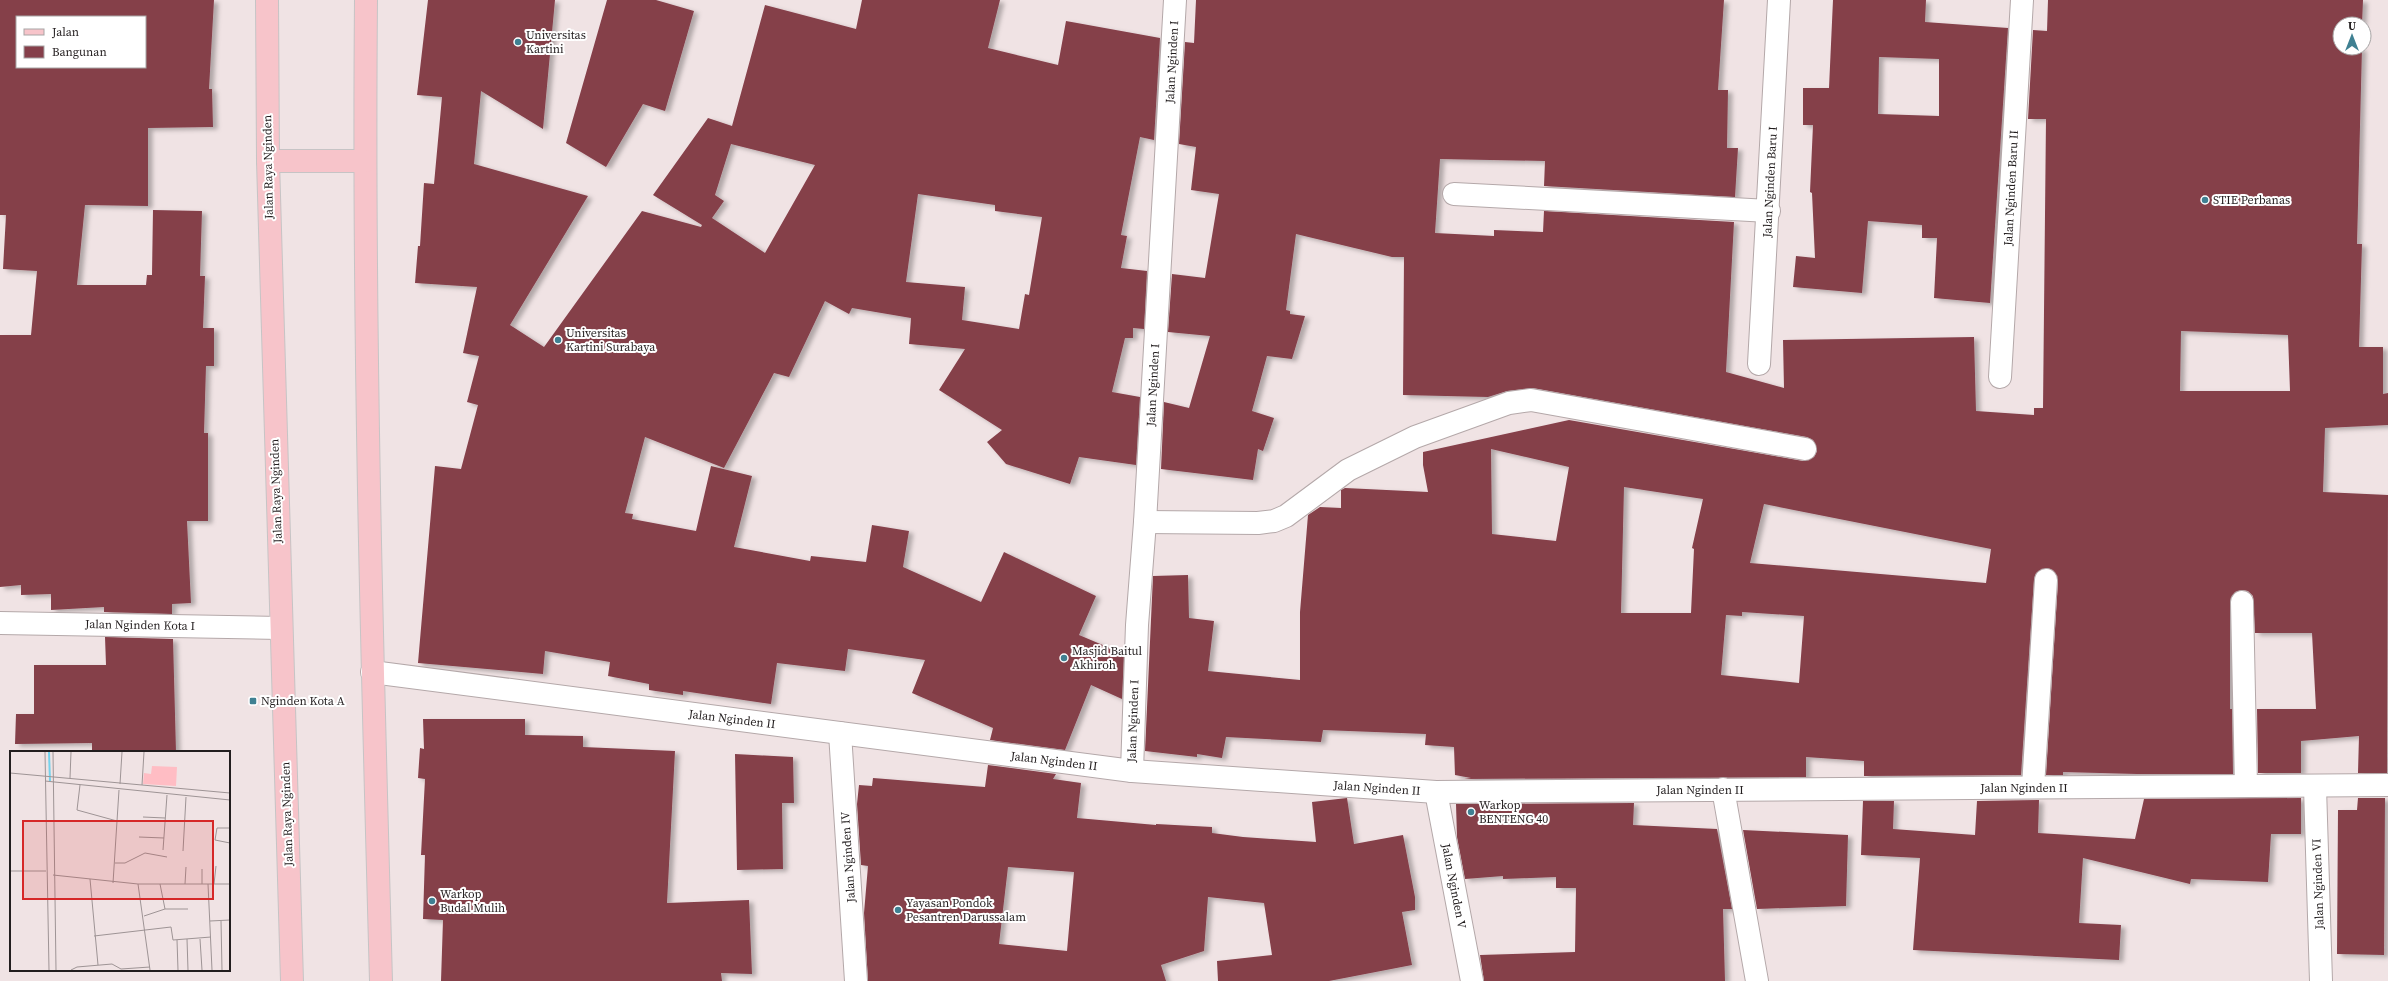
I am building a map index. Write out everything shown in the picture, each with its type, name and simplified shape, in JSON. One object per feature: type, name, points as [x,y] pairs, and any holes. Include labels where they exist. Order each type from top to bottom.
[{"type":"main road","name":"Jalan Raya Nginden","points":[[267,0],[268,161],[280,628],[292,981]]},
{"type":"main road","points":[[366,0],[365,161],[372,672],[381,981]]},
{"type":"main road","points":[[268,161],[365,161]]},
{"type":"street","name":"Jalan Nginden I","points":[[1132,771],[1137,625],[1145,522],[1175,0]]},
{"type":"street","name":"Jalan Nginden Baru I","points":[[1759,364],[1780,0]]},
{"type":"street","name":"Jalan Nginden Baru II","points":[[2000,376],[2022,0]]},
{"type":"street","points":[[1454,194],[1769,211]]},
{"type":"street","points":[[1145,522],[1274,521],[1286,516],[1348,470],[1415,437],[1510,404],[1532,400],[1805,449]]},
{"type":"street","points":[[2033,788],[2046,580]]},
{"type":"street","points":[[2242,602],[2246,786]]},
{"type":"street","name":"Jalan Nginden Kota I","points":[[0,623],[280,628]]},
{"type":"street","name":"Jalan Nginden II","points":[[372,672],[1132,771],[1436,792],[2246,786],[2315,787],[2388,785]]},
{"type":"street","name":"Jalan Nginden IV","points":[[840,733],[856,981]]},
{"type":"street","name":"Jalan Nginden VI","points":[[2315,787],[2321,981]]},
{"type":"street","points":[[1723,789],[1757,981]]},
{"type":"street","name":"Jalan Nginden V","points":[[1436,792],[1472,981]]},
{"type":"building","points":[[0,0],[214,0],[209,89],[212,89],[213,127],[148,128],[148,206],[85,205],[77,285],[146,285],[147,275],[152,275],[153,210],[202,211],[200,276],[205,276],[203,328],[214,328],[214,366],[206,366],[204,433],[208,433],[208,521],[187,521],[191,603],[172,604],[172,614],[104,612],[104,607],[51,610],[51,594],[21,595],[21,585],[0,587],[0,335],[31,335],[37,271],[3,269],[6,215],[0,215]]},
{"type":"building","points":[[428,0],[555,0],[543,129],[481,91],[474,164],[588,196],[510,325],[544,347],[642,211],[701,227],[702,225],[653,195],[708,118],[732,126],[765,5],[856,29],[862,0],[1000,0],[988,48],[1058,65],[1066,21],[1160,38],[1154,140],[1140,137],[1121,235],[1127,236],[1121,268],[1147,271],[1144,329],[1133,328],[1133,338],[1125,338],[1112,392],[1140,397],[1136,465],[1079,457],[1070,484],[1006,464],[987,442],[1002,430],[939,390],[965,349],[909,344],[911,318],[852,308],[849,314],[825,301],[789,377],[774,373],[724,468],[645,437],[625,513],[633,514],[632,519],[696,531],[711,466],[752,476],[734,547],[810,561],[811,556],[866,562],[872,525],[909,531],[903,567],[981,602],[1004,552],[1096,596],[1079,635],[1124,654],[1122,699],[1091,685],[1065,750],[990,740],[993,728],[912,693],[925,660],[848,649],[845,671],[777,663],[771,704],[683,691],[683,695],[649,690],[649,684],[608,676],[610,662],[545,651],[543,674],[418,663],[435,466],[461,469],[478,405],[467,402],[479,356],[463,353],[477,287],[415,283],[418,246],[420,246],[424,183],[434,184],[442,97],[417,95]],"holes":[[[731,144],[815,165],[765,253],[712,218],[724,201],[715,195]],[[918,194],[995,205],[995,211],[1042,217],[1029,295],[1025,294],[1019,329],[962,320],[965,287],[906,282]]]},
{"type":"building","points":[[607,0],[656,0],[694,11],[665,111],[643,104],[606,167],[566,143]]},
{"type":"building","points":[[1196,0],[1724,0],[1718,90],[1728,90],[1727,148],[1738,148],[1735,197],[1544,186],[1545,161],[1440,159],[1435,233],[1494,236],[1494,230],[1543,232],[1544,211],[1734,222],[1726,372],[1784,388],[1783,340],[1974,337],[1976,411],[2034,415],[2034,408],[2043,408],[2046,119],[2028,119],[2033,30],[2047,31],[2048,0],[2363,0],[2362,16],[2332,16],[2332,56],[2362,56],[2357,244],[2362,244],[2359,347],[2383,347],[2383,394],[2388,393],[2388,425],[2325,428],[2323,492],[2388,495],[2387,773],[2358,773],[2359,736],[2301,741],[2301,773],[2258,773],[2257,709],[2316,709],[2312,633],[2255,633],[2253,596],[2248,591],[2242,590],[2235,592],[2230,602],[2230,709],[2232,709],[2233,774],[2063,772],[2063,775],[2046,775],[2058,581],[2053,570],[2046,568],[2036,573],[2034,579],[2021,775],[1864,776],[1864,761],[1806,757],[1806,777],[1464,779],[1471,778],[1455,775],[1454,747],[1425,745],[1426,734],[1323,730],[1321,742],[1226,737],[1222,758],[1197,754],[1197,757],[1145,751],[1153,576],[1188,575],[1189,618],[1214,621],[1208,671],[1300,680],[1300,612],[1308,515],[1320,507],[1341,508],[1341,490],[1345,488],[1428,492],[1423,465],[1423,452],[1569,420],[1803,461],[1814,457],[1817,451],[1813,440],[1807,437],[1533,388],[1507,391],[1488,397],[1403,395],[1404,257],[1392,257],[1296,234],[1286,310],[1290,311],[1290,314],[1305,316],[1292,359],[1267,356],[1252,411],[1274,418],[1263,451],[1258,449],[1253,480],[1161,469],[1164,402],[1189,408],[1210,336],[1168,332],[1172,274],[1205,278],[1219,194],[1191,190],[1196,147],[1179,144],[1185,42],[1194,43]],"holes":[[[2181,331],[2288,335],[2290,391],[2180,391]],[[1491,449],[1569,467],[1556,541],[1492,534]],[[1624,487],[1703,499],[1692,548],[1694,549],[1691,613],[1621,613]],[[1764,504],[1991,549],[1986,583],[1750,563]],[[1742,612],[1804,616],[1799,683],[1721,675],[1726,615],[1742,616]]]},
{"type":"building","points":[[1833,0],[1926,0],[1925,22],[2008,28],[1990,303],[1934,298],[1937,238],[1922,238],[1922,225],[1868,221],[1862,293],[1793,287],[1796,256],[1815,258],[1812,193],[1810,192],[1813,125],[1803,125],[1803,88],[1829,88]],"holes":[[[1879,57],[1939,59],[1939,116],[1878,114]]]},
{"type":"building","points":[[105,637],[173,639],[176,751],[92,751],[92,743],[15,744],[16,714],[34,714],[34,665],[106,665]]},
{"type":"building","points":[[423,719],[525,719],[525,735],[583,736],[583,747],[675,751],[667,903],[749,900],[752,974],[721,973],[722,981],[441,981],[443,920],[423,919],[425,855],[421,855],[425,779],[418,778],[420,748],[424,749]]},
{"type":"building","points":[[735,754],[793,757],[794,803],[782,803],[783,869],[737,870]]},
{"type":"building","points":[[988,765],[1056,774],[1053,779],[1081,783],[1077,818],[1156,825],[1212,827],[1212,833],[1243,837],[1316,842],[1312,802],[1347,798],[1354,844],[1403,835],[1415,897],[1415,910],[1402,912],[1412,965],[1329,981],[1218,981],[1217,961],[1272,955],[1264,903],[1208,897],[1204,951],[1161,965],[1166,981],[868,981],[864,913],[868,866],[861,865],[857,804],[859,785],[872,786],[873,778],[985,787]],"holes":[[[1008,867],[1074,872],[1067,951],[999,944]]]},
{"type":"building","points":[[2301,798],[2301,834],[2271,834],[2268,882],[2191,879],[2190,884],[2083,858],[2079,923],[2121,925],[2119,960],[1913,950],[1920,858],[1861,855],[1863,801],[1894,801],[1893,829],[1975,835],[1977,801],[2039,800],[2038,833],[2135,839],[2144,799]]},
{"type":"building","points":[[2358,798],[2385,798],[2384,955],[2337,954],[2338,810],[2357,810]]},
{"type":"building","points":[[1634,803],[1633,825],[1717,829],[1732,909],[1723,909],[1725,981],[1484,981],[1480,955],[1575,952],[1576,888],[1556,888],[1556,877],[1503,879],[1503,876],[1465,879],[1457,837],[1456,804]]},
{"type":"building","points":[[1743,830],[1848,835],[1846,906],[1757,909]]},
{"type":"place","name":"Universitas Kartini","points":[[518,42]]},
{"type":"place","name":"STIE Perbanas","points":[[2205,200]]},
{"type":"place","name":"Universitas Kartini Surabaya","points":[[558,340]]},
{"type":"place","name":"Masjid Baitul Akhiroh","points":[[1064,658]]},
{"type":"place","name":"Nginden Kota A","points":[[253,701]]},
{"type":"place","name":"Warkop BENTENG 40","points":[[1471,812]]},
{"type":"place","name":"Warkop Budal Mulih","points":[[432,901]]},
{"type":"place","name":"Yayasan Pondok Pesantren Darussalam","points":[[898,910]]}]
